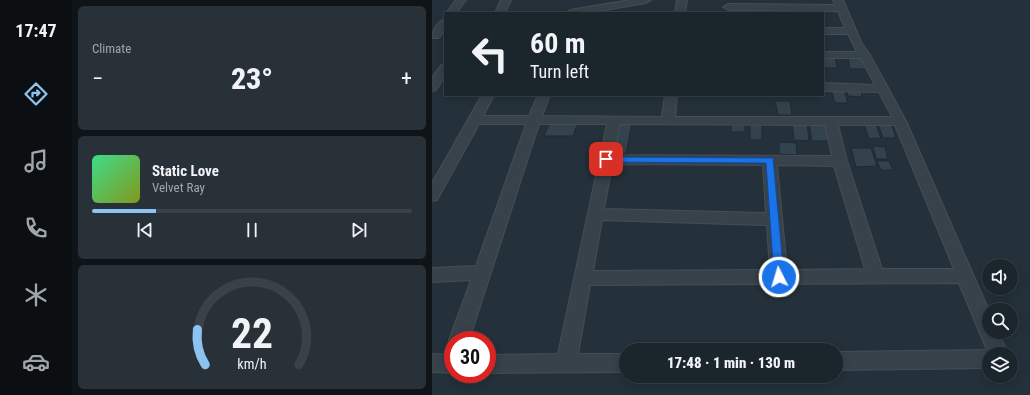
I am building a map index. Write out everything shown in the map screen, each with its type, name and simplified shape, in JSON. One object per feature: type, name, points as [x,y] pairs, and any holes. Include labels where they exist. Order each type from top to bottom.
[{"type":"street","points":[[453,12],[461,0]]},
{"type":"street","points":[[500,12],[506,0]]},
{"type":"street","points":[[577,12],[587,0]]},
{"type":"street","points":[[577,12],[646,0]]},
{"type":"street","points":[[680,12],[682,0]]},
{"type":"street","points":[[631,12],[634,1]]},
{"type":"street","points":[[728,7],[840,4],[857,44],[865,55],[900,121],[995,347]]},
{"type":"street","points":[[437,36],[444,24]]},
{"type":"street","points":[[824,31],[851,31]]},
{"type":"street","points":[[824,55],[865,55]]},
{"type":"street","points":[[432,87],[444,69]]},
{"type":"street","points":[[824,87],[882,89]]},
{"type":"street","points":[[432,196],[487,96]]},
{"type":"street","points":[[462,331],[534,120],[544,96]]},
{"type":"street","points":[[668,120],[671,96]]},
{"type":"street","points":[[475,120],[900,121]]},
{"type":"street","points":[[566,364],[614,120]]},
{"type":"street","points":[[831,120],[840,161],[876,277]]},
{"type":"street","points":[[606,159],[840,161]]},
{"type":"street","points":[[770,160],[779,277]]},
{"type":"street","points":[[596,214],[774,219]]},
{"type":"street","points":[[432,275],[482,273]]},
{"type":"street","points":[[583,278],[966,276]]},
{"type":"street","points":[[843,361],[982,359]]},
{"type":"street","points":[[496,364],[619,363]]},
{"type":"building","points":[[824,57],[835,57],[837,68],[824,68]]},
{"type":"building","points":[[848,57],[863,57],[866,69],[850,69]]},
{"type":"building","points":[[831,90],[844,90],[848,103],[835,103]]},
{"type":"building","points":[[847,90],[861,90],[862,97],[848,96]]},
{"type":"building","points":[[775,101],[790,101],[792,115],[778,115]]},
{"type":"building","points":[[550,122],[578,122],[573,136],[544,136]]},
{"type":"building","points":[[618,123],[632,123],[626,154],[611,154]]},
{"type":"building","points":[[750,123],[762,123],[762,140],[750,140]]},
{"type":"building","points":[[792,123],[807,123],[809,141],[794,140]]},
{"type":"building","points":[[809,123],[826,123],[829,141],[812,141]]},
{"type":"building","points":[[891,123],[896,138],[883,138],[878,124]]},
{"type":"building","points":[[864,124],[876,124],[881,138],[869,139]]},
{"type":"building","points":[[731,125],[745,125],[745,132],[731,132]]},
{"type":"building","points":[[779,142],[796,143],[797,155],[779,154]]},
{"type":"building","points":[[873,146],[885,147],[888,159],[876,159]]},
{"type":"building","points":[[851,148],[871,148],[877,166],[856,167]]},
{"type":"building","points":[[877,161],[889,161],[893,170],[881,170]]},
{"type":"route","points":[[606,159],[770,160],[779,277]]}]
